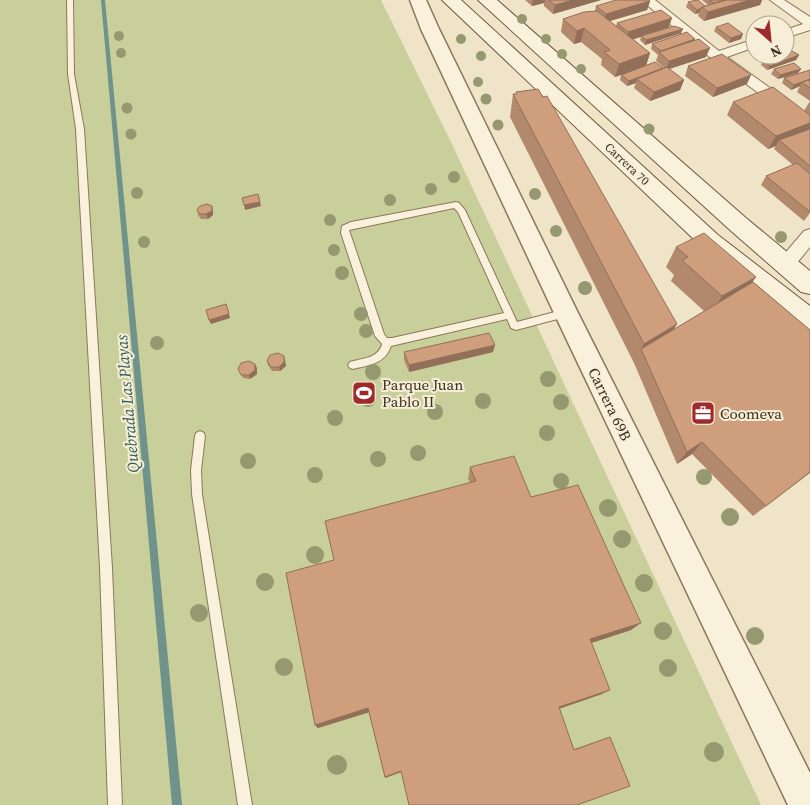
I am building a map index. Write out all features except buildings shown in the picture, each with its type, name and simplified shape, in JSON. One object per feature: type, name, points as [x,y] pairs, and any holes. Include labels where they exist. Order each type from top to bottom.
[{"type":"main road","name":"Carrera 70","points":[[451,0],[710,241],[810,320]]},
{"type":"main road","name":"Carrera 70","points":[[487,0],[738,224],[810,285]]},
{"type":"street","name":"Carrera 69B","points":[[418,0],[430,29],[566,313],[807,805]]},
{"type":"street","points":[[647,0],[717,56],[810,124]]},
{"type":"street","points":[[776,0],[810,24]]},
{"type":"street","points":[[795,30],[810,24]]},
{"type":"street","points":[[717,56],[745,46]]},
{"type":"street","points":[[786,264],[810,235]]},
{"type":"lane","points":[[70,0],[71,74],[80,129],[105,559],[116,805]]},
{"type":"lane","points":[[387,342],[380,336],[345,233],[346,228],[351,225],[456,206],[461,210],[509,315],[516,326],[566,313]]},
{"type":"lane","points":[[387,342],[509,315]]},
{"type":"lane","points":[[353,365],[380,359],[386,352],[387,342]]},
{"type":"lane","points":[[200,436],[196,470],[197,494],[245,805]]},
{"type":"green space","name":"Parque Juan Pablo II","points":[[0,0],[381,0],[451,142],[761,805],[0,805]]},
{"type":"waterway","name":"Quebrada Las Playas","points":[[103,0],[177,805]]},
{"type":"place","name":"Parque Juan Pablo II","points":[[364,393]]},
{"type":"place","name":"Coomeva","points":[[703,413]]}]
